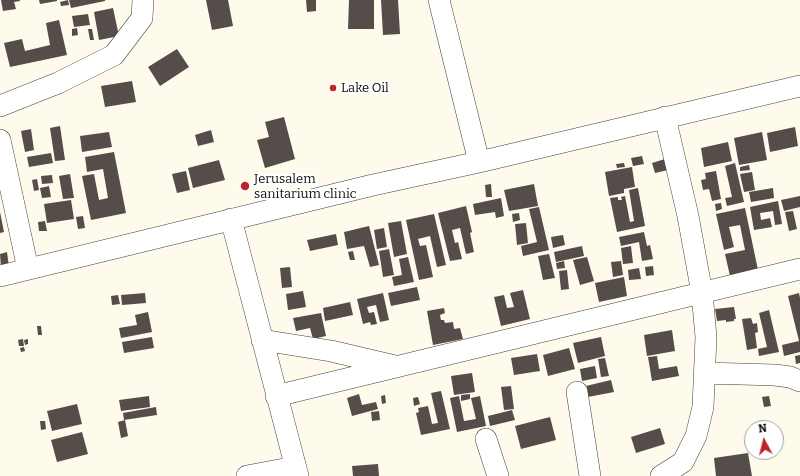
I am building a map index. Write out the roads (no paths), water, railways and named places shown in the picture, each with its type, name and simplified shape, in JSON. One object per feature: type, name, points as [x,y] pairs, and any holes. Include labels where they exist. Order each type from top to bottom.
[{"type":"street","points":[[0,106],[58,83],[114,55],[142,18],[143,0]]},
{"type":"street","points":[[440,0],[480,162]]},
{"type":"street","points":[[0,276],[374,185],[480,162],[800,86]]},
{"type":"street","points":[[662,476],[683,462],[696,436],[703,407],[706,337],[702,293],[686,210],[665,117]]},
{"type":"street","points":[[0,140],[28,269]]},
{"type":"street","points":[[231,219],[276,396],[297,471],[246,476]]},
{"type":"street","points":[[276,396],[800,269]]},
{"type":"street","points":[[262,340],[324,350],[398,366]]},
{"type":"street","points":[[705,373],[774,375],[800,380]]},
{"type":"street","points":[[577,392],[590,476]]},
{"type":"street","points":[[486,439],[498,476]]},
{"type":"place","name":"Lake Oil","points":[[333,88]]},
{"type":"place","name":"Jerusalem sanitarium clinic","points":[[245,186]]}]
